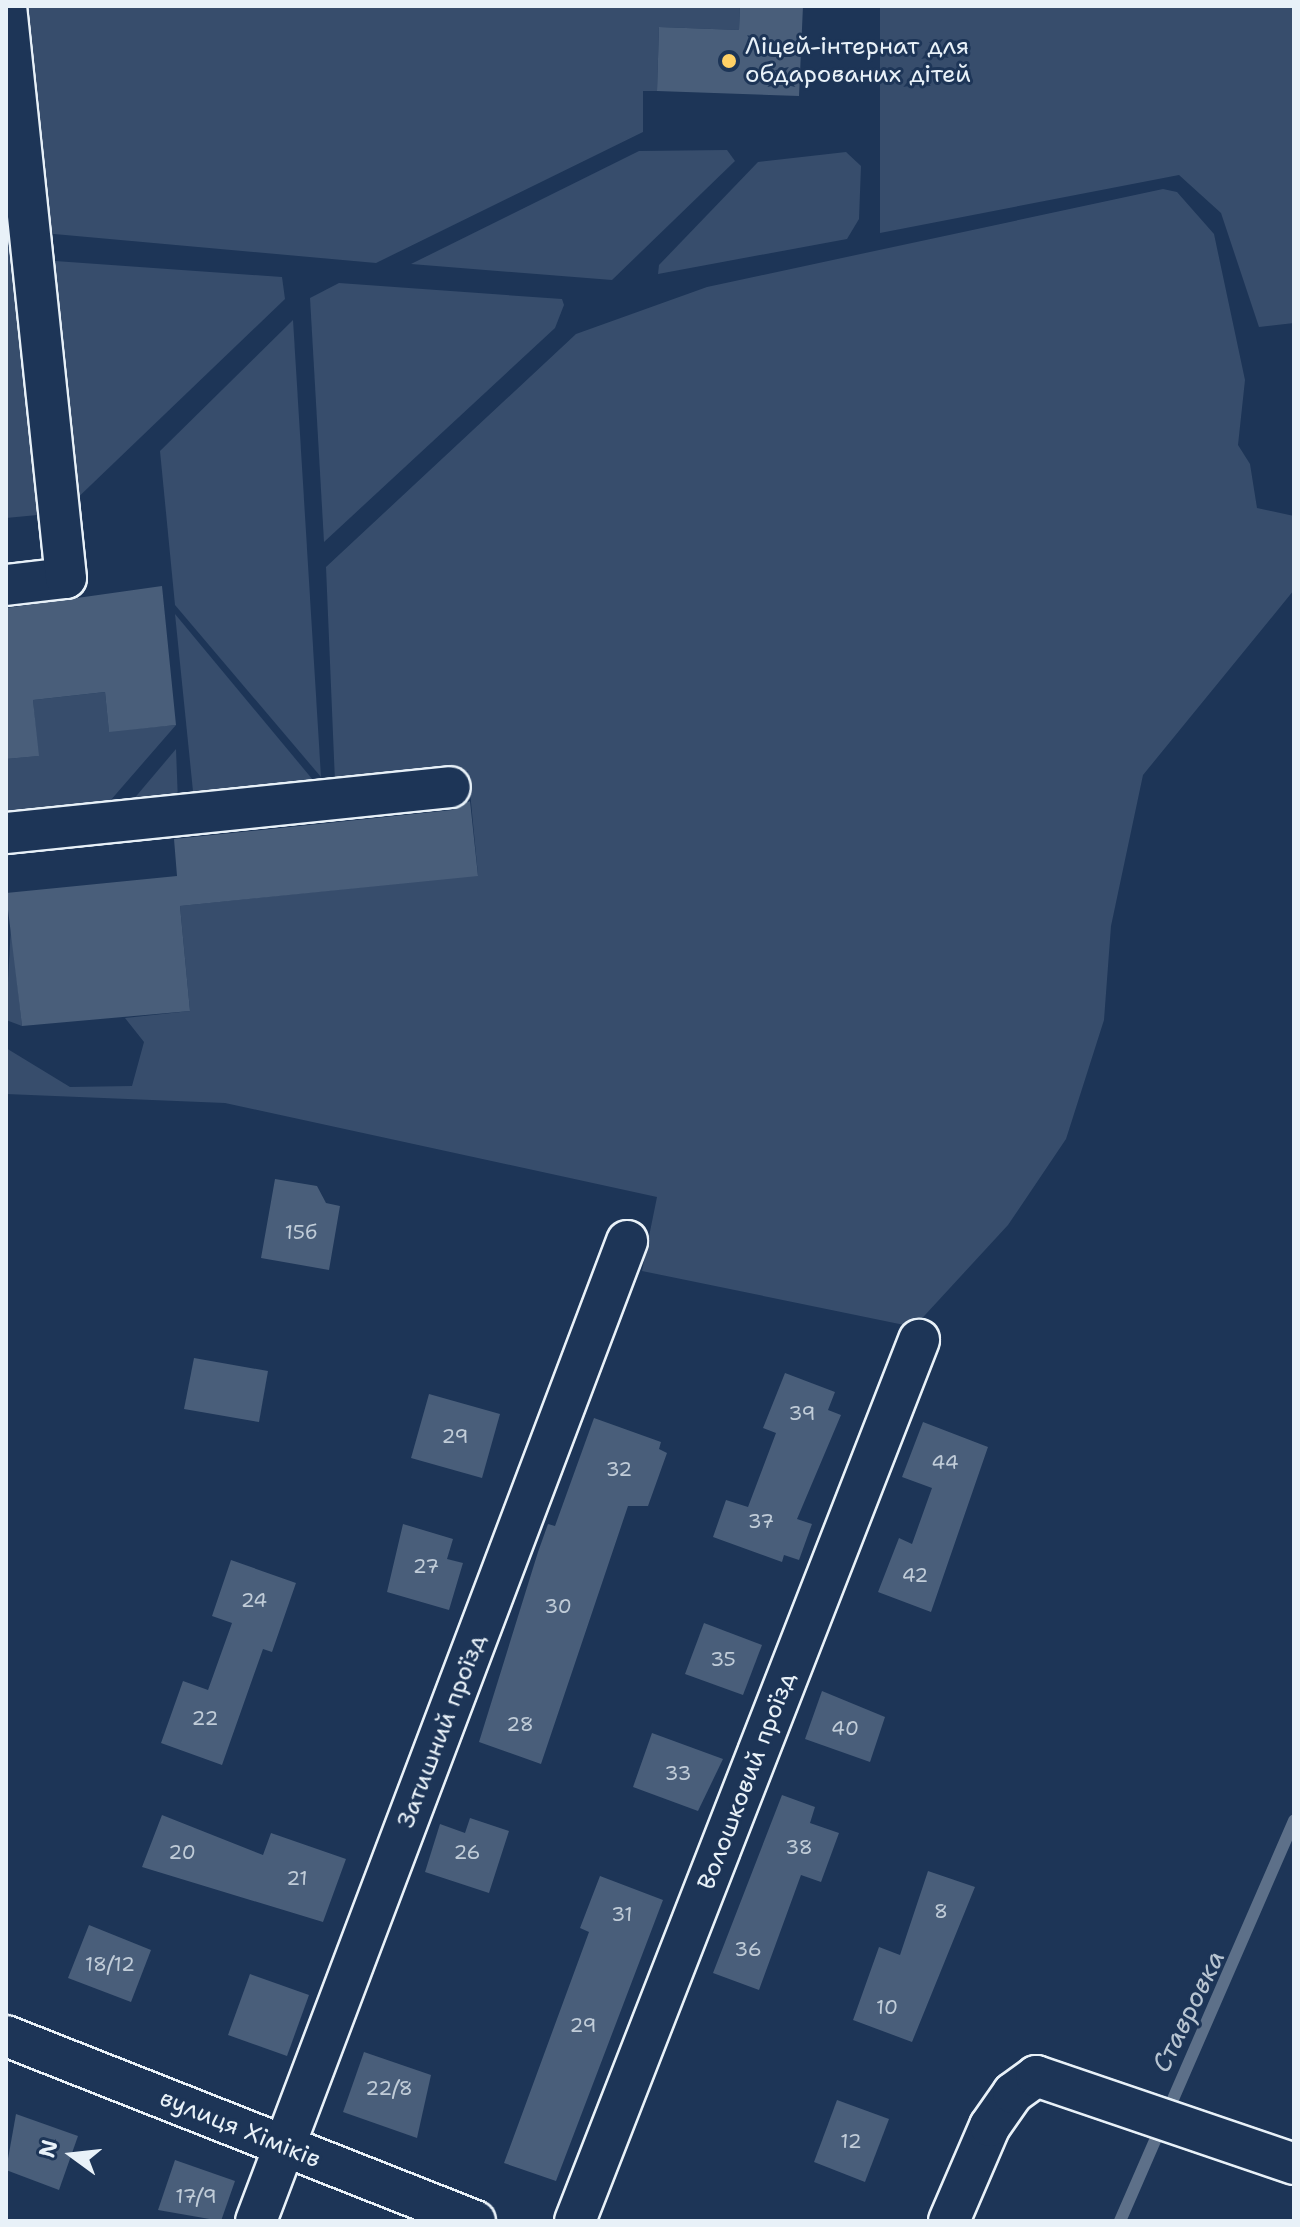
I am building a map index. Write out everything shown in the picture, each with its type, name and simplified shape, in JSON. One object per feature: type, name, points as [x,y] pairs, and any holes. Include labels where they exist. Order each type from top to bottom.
[{"type":"street","points":[[6,6],[66,578],[6,585]]},
{"type":"street","points":[[6,833],[450,787]]},
{"type":"street","name":"Затишний проїзд","points":[[256,2221],[627,1241]]},
{"type":"street","name":"Волошковий проїзд","points":[[575,2221],[919,1340]]},
{"type":"street","name":"вулиця Хіміків","points":[[6,2036],[475,2221]]},
{"type":"street","points":[[949,2221],[990,2126],[1013,2093],[1036,2076],[1294,2164]]},
{"type":"shaded area","points":[[16,6],[740,6],[739,30],[659,27],[657,91],[643,91],[643,132],[376,263],[43,233]]},
{"type":"shaded area","points":[[880,6],[1294,6],[1294,323],[1259,327],[1221,213],[1179,175],[880,233]]},
{"type":"shaded area","points":[[6,99],[48,514],[6,518]]},
{"type":"shaded area","points":[[727,150],[735,161],[612,280],[411,264],[639,151]]},
{"type":"shaded area","points":[[846,152],[861,166],[859,219],[847,239],[658,274],[659,265],[758,162]]},
{"type":"shaded area","points":[[1163,189],[1177,192],[1214,234],[1245,380],[1238,445],[1250,464],[1257,508],[1294,516],[1294,590],[1143,775],[1111,926],[1104,1020],[1066,1139],[1008,1225],[914,1327],[642,1271],[657,1197],[225,1103],[6,1094],[6,1048],[70,1087],[132,1086],[144,1042],[125,1018],[190,1011],[180,906],[478,875],[468,771],[335,782],[326,567],[576,334],[707,287]]},
{"type":"shaded area","points":[[55,261],[282,277],[285,299],[68,507],[48,270]]},
{"type":"shaded area","points":[[339,283],[562,299],[564,305],[555,328],[324,542],[310,298]]},
{"type":"shaded area","points":[[293,320],[321,777],[175,605],[160,451]]},
{"type":"shaded area","points":[[175,614],[318,786],[194,801]]},
{"type":"shaded area","points":[[105,692],[109,731],[176,725],[103,809],[6,818],[6,759],[38,756],[33,700]]},
{"type":"shaded area","points":[[176,749],[178,802],[127,807]]},
{"type":"shaded area","points":[[11,925],[22,1026],[6,1020]]},
{"type":"building","name":"Ліцей-інтернат для обдарованих дітей","points":[[740,6],[803,6],[799,96],[657,91],[659,27],[739,30]]},
{"type":"building","points":[[162,586],[176,725],[109,732],[105,692],[33,700],[39,756],[6,759],[6,608]]},
{"type":"building","points":[[470,801],[478,876],[180,906],[190,1011],[22,1026],[6,893],[177,876],[174,839],[452,810]]},
{"type":"building","points":[[275,1179],[317,1186],[326,1203],[340,1206],[329,1270],[261,1258]]},
{"type":"building","points":[[194,1358],[268,1371],[259,1422],[184,1409]]},
{"type":"building","points":[[785,1373],[835,1392],[828,1410],[841,1415],[797,1519],[812,1524],[799,1560],[784,1555],[782,1562],[713,1537],[726,1500],[748,1507],[776,1433],[763,1428]]},
{"type":"building","points":[[429,1394],[500,1414],[482,1478],[411,1458]]},
{"type":"building","points":[[594,1418],[661,1442],[659,1449],[667,1453],[648,1506],[628,1506],[541,1764],[479,1742],[538,1552],[548,1524],[555,1526]]},
{"type":"building","points":[[923,1422],[988,1447],[931,1612],[878,1592],[899,1538],[912,1544],[932,1488],[902,1477]]},
{"type":"building","points":[[403,1524],[453,1539],[447,1559],[463,1563],[449,1610],[387,1592]]},
{"type":"building","points":[[231,1560],[296,1583],[272,1652],[263,1649],[222,1765],[161,1743],[183,1681],[208,1690],[232,1623],[212,1616]]},
{"type":"building","points":[[704,1623],[762,1645],[743,1695],[685,1674]]},
{"type":"building","points":[[822,1691],[885,1717],[870,1762],[805,1739]]},
{"type":"building","points":[[652,1733],[723,1759],[698,1811],[633,1787]]},
{"type":"building","points":[[782,1795],[815,1807],[810,1823],[839,1833],[821,1882],[801,1875],[759,1990],[713,1973]]},
{"type":"building","points":[[162,1815],[263,1855],[271,1833],[346,1859],[323,1922],[142,1867]]},
{"type":"building","points":[[470,1818],[509,1831],[489,1893],[425,1872],[440,1824],[465,1833]]},
{"type":"building","points":[[928,1871],[975,1887],[912,2042],[853,2020],[879,1947],[900,1955]]},
{"type":"building","points":[[600,1876],[663,1900],[556,2181],[504,2163],[589,1932],[580,1928]]},
{"type":"building","points":[[89,1925],[151,1950],[131,2002],[68,1978]]},
{"type":"building","points":[[250,1974],[309,1995],[287,2056],[228,2035]]},
{"type":"building","points":[[364,2052],[431,2075],[417,2138],[343,2112]]},
{"type":"building","points":[[837,2100],[889,2119],[865,2182],[814,2162]]},
{"type":"building","points":[[16,2114],[78,2136],[59,2190],[6,2170]]},
{"type":"building","points":[[175,2160],[235,2181],[221,2221],[158,2210]]},
{"type":"waterway","name":"Ставровка","points":[[1120,2221],[1294,1820]]},
{"type":"place","name":"Ліцей-інтернат для обдарованих дітей","points":[[729,61]]}]
